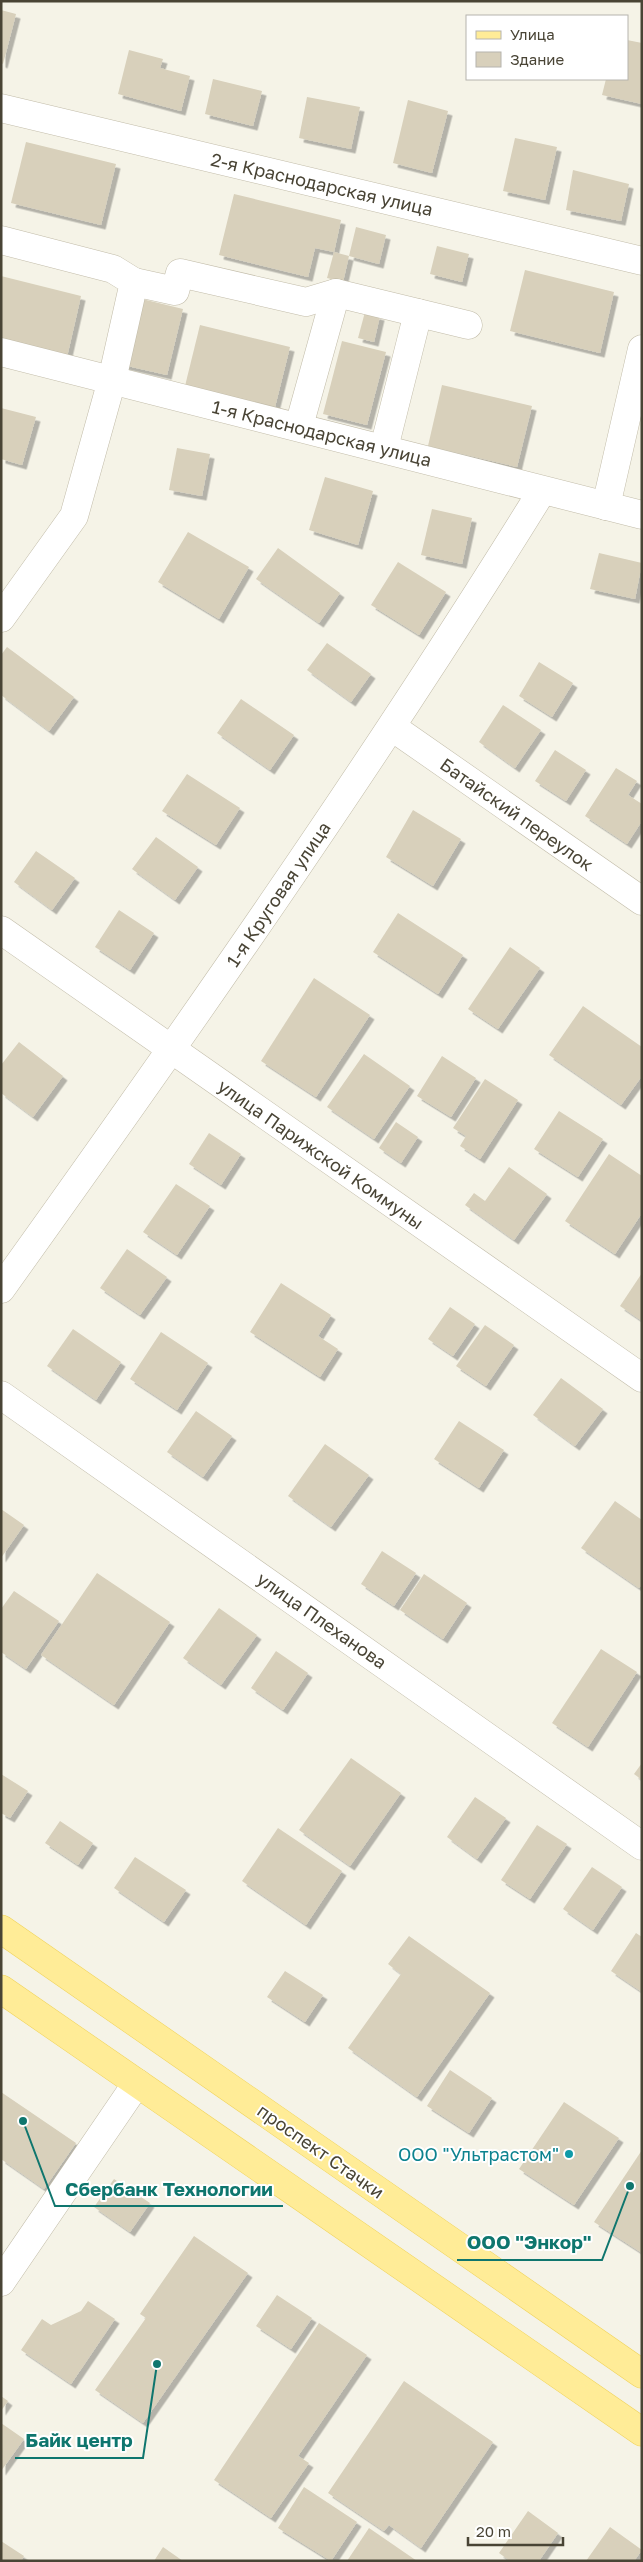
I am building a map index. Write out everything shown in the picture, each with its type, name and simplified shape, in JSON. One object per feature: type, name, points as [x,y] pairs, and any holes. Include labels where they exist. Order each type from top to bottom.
[{"type":"main road","name":"проспект Стачки","points":[[1,1929],[642,2374]]},
{"type":"main road","points":[[1,1989],[642,2432]]},
{"type":"street","name":"2-я Краснодарская улица","points":[[1,108],[642,261]]},
{"type":"street","points":[[1,240],[113,269],[134,282],[175,291],[180,273],[306,302],[336,293],[468,325]]},
{"type":"street","points":[[1,618],[74,516],[112,380],[134,282]]},
{"type":"street","points":[[298,426],[336,293]]},
{"type":"street","points":[[384,448],[418,313]]},
{"type":"street","points":[[606,506],[642,350]]},
{"type":"street","name":"1-я Краснодарская улица","points":[[1,352],[642,515]]},
{"type":"street","name":"1-я Круговая улица","points":[[1,1289],[172,1050],[392,727],[542,491]]},
{"type":"street","name":"Батайский переулок","points":[[392,727],[642,900]]},
{"type":"street","name":"улица Парижской Коммуны","points":[[1,930],[642,1378]]},
{"type":"street","name":"улица Плеханова","points":[[1,1395],[642,1846]]},
{"type":"street","points":[[1,2282],[137,2083]]},
{"type":"building","points":[[1,10],[16,14],[3,64],[1,63]]},
{"type":"building","points":[[628,40],[642,43],[642,104],[602,95],[606,80],[628,80]]},
{"type":"building","points":[[129,50],[163,59],[160,68],[190,76],[181,111],[118,94]]},
{"type":"building","points":[[213,79],[262,91],[253,126],[205,114]]},
{"type":"building","points":[[307,97],[360,107],[351,149],[299,138]]},
{"type":"building","points":[[408,100],[448,111],[432,173],[393,163]]},
{"type":"building","points":[[515,138],[557,147],[545,200],[503,191]]},
{"type":"building","points":[[26,142],[116,164],[101,225],[11,203]]},
{"type":"building","points":[[573,170],[629,184],[621,221],[566,210]]},
{"type":"building","points":[[234,194],[341,220],[334,252],[315,248],[308,277],[219,255]]},
{"type":"building","points":[[356,227],[386,235],[379,264],[349,256]]},
{"type":"building","points":[[437,246],[469,254],[462,282],[430,274]]},
{"type":"building","points":[[334,252],[349,256],[343,282],[327,278]]},
{"type":"building","points":[[525,270],[614,292],[600,353],[510,331]]},
{"type":"building","points":[[1,276],[81,296],[67,357],[1,341]]},
{"type":"building","points":[[138,298],[183,309],[167,375],[123,365]]},
{"type":"building","points":[[365,312],[380,316],[374,342],[358,338]]},
{"type":"building","points":[[200,325],[290,347],[275,407],[185,386]]},
{"type":"building","points":[[342,341],[386,352],[367,425],[323,414]]},
{"type":"building","points":[[442,385],[532,406],[517,467],[428,446]]},
{"type":"building","points":[[1,408],[36,417],[22,465],[1,459]]},
{"type":"building","points":[[177,448],[210,454],[202,496],[169,490]]},
{"type":"building","points":[[325,477],[373,491],[358,545],[309,530]]},
{"type":"building","points":[[432,509],[472,518],[462,564],[421,555]]},
{"type":"building","points":[[188,532],[249,567],[219,619],[158,582]]},
{"type":"building","points":[[278,548],[340,593],[319,623],[256,579]]},
{"type":"building","points":[[599,553],[642,563],[635,599],[590,589]]},
{"type":"building","points":[[398,562],[446,592],[419,635],[371,605]]},
{"type":"building","points":[[327,643],[371,674],[351,702],[307,670]]},
{"type":"building","points":[[7,647],[74,697],[49,731],[1,695],[1,655]]},
{"type":"building","points":[[539,662],[573,683],[552,717],[519,696]]},
{"type":"building","points":[[241,699],[294,735],[270,770],[217,733]]},
{"type":"building","points":[[503,705],[541,730],[515,768],[479,742]]},
{"type":"building","points":[[555,750],[586,770],[566,801],[535,781]]},
{"type":"building","points":[[616,768],[637,781],[628,795],[642,804],[642,821],[627,844],[585,816]]},
{"type":"building","points":[[187,774],[240,808],[216,845],[162,811]]},
{"type":"building","points":[[413,810],[461,839],[433,886],[386,857]]},
{"type":"building","points":[[156,837],[198,867],[175,900],[132,869]]},
{"type":"building","points":[[36,851],[75,878],[52,910],[14,882]]},
{"type":"building","points":[[119,910],[154,933],[130,970],[95,947]]},
{"type":"building","points":[[398,913],[463,955],[438,994],[373,952]]},
{"type":"building","points":[[510,947],[540,968],[498,1029],[468,1009]]},
{"type":"building","points":[[314,978],[370,1015],[316,1097],[261,1061]]},
{"type":"building","points":[[583,1006],[642,1047],[642,1076],[621,1105],[549,1055]]},
{"type":"building","points":[[19,1042],[63,1076],[33,1117],[1,1093],[1,1065]]},
{"type":"building","points":[[364,1054],[410,1086],[374,1139],[327,1107]]},
{"type":"building","points":[[442,1056],[476,1078],[451,1117],[417,1096]]},
{"type":"building","points":[[485,1079],[518,1100],[480,1159],[460,1146],[466,1136],[453,1128]]},
{"type":"building","points":[[559,1111],[603,1139],[578,1177],[534,1149]]},
{"type":"building","points":[[396,1122],[418,1137],[401,1163],[379,1148]]},
{"type":"building","points":[[209,1133],[241,1154],[221,1185],[189,1164]]},
{"type":"building","points":[[609,1154],[642,1176],[642,1213],[615,1254],[565,1221]]},
{"type":"building","points":[[509,1167],[547,1194],[514,1240],[465,1205],[474,1193],[485,1201]]},
{"type":"building","points":[[176,1184],[210,1206],[177,1255],[143,1232]]},
{"type":"building","points":[[127,1249],[167,1277],[140,1315],[100,1288]]},
{"type":"building","points":[[642,1273],[642,1321],[620,1306]]},
{"type":"building","points":[[281,1283],[331,1315],[318,1336],[338,1349],[320,1377],[250,1332]]},
{"type":"building","points":[[450,1307],[475,1324],[453,1356],[428,1339]]},
{"type":"building","points":[[485,1325],[514,1345],[486,1386],[456,1366]]},
{"type":"building","points":[[73,1329],[121,1362],[96,1400],[47,1366]]},
{"type":"building","points":[[161,1332],[208,1363],[177,1410],[130,1379]]},
{"type":"building","points":[[561,1378],[603,1409],[575,1446],[533,1415]]},
{"type":"building","points":[[196,1411],[232,1436],[203,1477],[167,1452]]},
{"type":"building","points":[[459,1421],[504,1450],[479,1488],[434,1459]]},
{"type":"building","points":[[325,1444],[369,1475],[331,1527],[288,1496]]},
{"type":"building","points":[[615,1501],[642,1520],[642,1584],[639,1588],[581,1548]]},
{"type":"building","points":[[1,1509],[24,1525],[1,1558]]},
{"type":"building","points":[[382,1551],[416,1573],[394,1606],[361,1584]]},
{"type":"building","points":[[97,1573],[170,1622],[114,1705],[41,1655]]},
{"type":"building","points":[[424,1574],[467,1603],[443,1639],[400,1610]]},
{"type":"building","points":[[14,1591],[59,1621],[26,1669],[1,1652],[1,1609]]},
{"type":"building","points":[[219,1608],[257,1635],[221,1685],[183,1658]]},
{"type":"building","points":[[601,1649],[637,1672],[588,1747],[552,1723]]},
{"type":"building","points":[[276,1651],[308,1673],[283,1710],[251,1688]]},
{"type":"building","points":[[351,1758],[401,1793],[350,1866],[299,1830]]},
{"type":"building","points":[[642,1763],[642,1780],[634,1774]]},
{"type":"building","points":[[1,1774],[28,1791],[10,1818],[1,1813]]},
{"type":"building","points":[[475,1797],[506,1818],[477,1859],[447,1837]]},
{"type":"building","points":[[60,1821],[93,1843],[78,1865],[45,1843]]},
{"type":"building","points":[[537,1825],[567,1844],[530,1899],[501,1880]]},
{"type":"building","points":[[278,1828],[342,1871],[306,1925],[242,1881]]},
{"type":"building","points":[[135,1857],[186,1890],[164,1922],[114,1888]]},
{"type":"building","points":[[592,1867],[622,1887],[593,1930],[563,1909]]},
{"type":"building","points":[[636,1933],[642,1937],[642,1992],[611,1971]]},
{"type":"building","points":[[409,1936],[490,1993],[417,2097],[348,2048],[401,1974],[388,1964]]},
{"type":"building","points":[[285,1971],[323,1995],[305,2022],[267,1997]]},
{"type":"building","points":[[450,2070],[492,2098],[469,2133],[427,2106]]},
{"type":"building","points":[[1,2092],[76,2143],[44,2189],[1,2159]]},
{"type":"building","name":"ООО \"Ультрастом\"","points":[[564,2102],[619,2138],[574,2205],[519,2169]]},
{"type":"building","points":[[642,2150],[642,2253],[594,2222]]},
{"type":"building","points":[[114,2179],[150,2203],[130,2232],[94,2207]]},
{"type":"building","points":[[194,2236],[248,2273],[143,2423],[95,2390],[146,2318],[140,2314]]},
{"type":"building","points":[[277,2295],[312,2318],[291,2349],[256,2326]]},
{"type":"building","points":[[88,2301],[115,2319],[71,2384],[21,2350],[42,2319],[51,2325],[81,2311]]},
{"type":"building","points":[[319,2323],[367,2355],[298,2456],[309,2463],[271,2518],[214,2480]]},
{"type":"building","points":[[404,2381],[493,2442],[421,2548],[389,2525],[384,2531],[328,2493]]},
{"type":"building","points":[[1,2396],[8,2401],[1,2411]]},
{"type":"building","points":[[1,2423],[24,2439],[1,2471]]},
{"type":"building","points":[[304,2487],[357,2522],[331,2561],[278,2528]]},
{"type":"building","points":[[528,2511],[558,2533],[539,2561],[510,2561],[499,2553]]},
{"type":"building","points":[[610,2527],[642,2550],[634,2561],[586,2561]]},
{"type":"building","points":[[369,2528],[417,2561],[347,2561]]},
{"type":"building","points":[[1,2541],[24,2556],[21,2561],[1,2561]]},
{"type":"building","points":[[163,2547],[183,2561],[154,2561]]},
{"type":"place","name":"Сбербанк Технологии","points":[[23,2121]]},
{"type":"place","name":"ООО \"Ультрастом\"","points":[[569,2154]]},
{"type":"place","name":"ООО \"Энкор\"","points":[[630,2186]]},
{"type":"place","name":"Байк центр","points":[[157,2364]]}]
